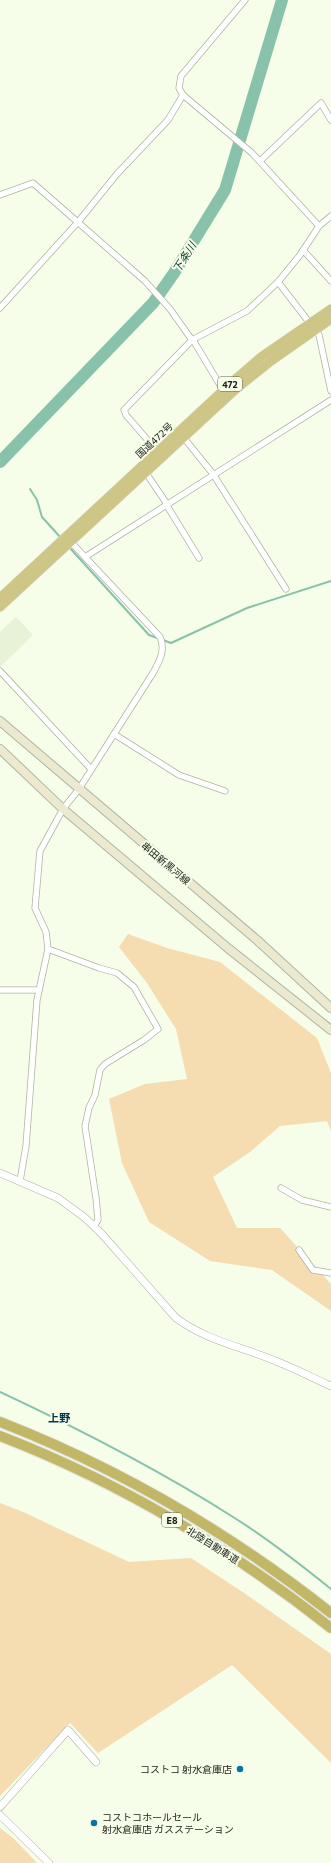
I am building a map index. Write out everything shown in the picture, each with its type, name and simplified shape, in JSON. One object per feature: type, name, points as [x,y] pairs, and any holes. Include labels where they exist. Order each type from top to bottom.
[{"type":"highway","name":"国道472号","points":[[0,598],[146,473],[236,389],[312,327],[331,309]]},
{"type":"highway","name":"国道472号","points":[[0,608],[223,390],[261,357],[312,327],[331,319]]},
{"type":"highway","name":"北陸自動車道","points":[[0,1422],[128,1482],[203,1524],[278,1573],[331,1613]]},
{"type":"highway","name":"北陸自動車道","points":[[0,1436],[92,1476],[165,1516],[271,1583],[331,1628]]},
{"type":"main road","name":"串田新黒河線","points":[[0,721],[257,940],[331,1008]]},
{"type":"main road","points":[[0,749],[63,809],[229,949],[331,1030]]},
{"type":"street","points":[[244,0],[181,76],[179,88],[182,95],[252,153],[319,226]]},
{"type":"street","points":[[0,308],[78,222],[117,174],[168,120],[182,95]]},
{"type":"street","points":[[260,161],[321,103],[331,120]]},
{"type":"street","points":[[0,196],[34,183],[145,281],[170,309],[193,340],[223,390]]},
{"type":"street","points":[[158,452],[126,415],[124,410],[193,340],[247,311],[278,282],[303,250],[319,226],[331,216]]},
{"type":"street","points":[[303,250],[331,281]]},
{"type":"street","points":[[278,282],[319,335],[331,391]]},
{"type":"street","points":[[85,557],[331,400]]},
{"type":"street","points":[[184,438],[213,474],[286,589]]},
{"type":"street","points":[[146,473],[199,558]]},
{"type":"street","points":[[20,1181],[26,1146],[39,990],[48,949],[46,932],[36,908],[40,851],[63,809],[79,789],[159,662],[162,642],[160,637],[69,539]]},
{"type":"street","points":[[0,671],[91,769]]},
{"type":"street","points":[[114,734],[179,775],[225,792]]},
{"type":"street","points":[[48,949],[117,973],[134,986],[158,1029],[144,1040],[104,1064],[100,1070],[85,1126],[98,1220],[94,1226]]},
{"type":"street","points":[[0,990],[39,990]]},
{"type":"street","points":[[0,1173],[58,1198],[72,1207],[94,1226],[176,1318],[189,1327],[225,1344],[277,1361],[331,1386]]},
{"type":"street","points":[[281,1188],[302,1200],[331,1207]]},
{"type":"street","points":[[299,1250],[313,1270],[331,1273]]},
{"type":"street","points":[[0,1807],[68,1730],[96,1762]]},
{"type":"street","points":[[0,1815],[49,1863]]},
{"type":"shaded area","points":[[16,617],[33,635],[0,667],[0,632]]},
{"type":"shaded area","points":[[128,934],[167,948],[220,962],[317,1038],[331,1073],[331,1131],[327,1121],[280,1126],[250,1152],[213,1177],[237,1228],[280,1228],[331,1284],[331,1311],[272,1270],[210,1261],[149,1222],[122,1163],[109,1099],[145,1084],[187,1079],[176,1029],[147,983],[119,947]]},
{"type":"shaded area","points":[[0,1503],[21,1511],[129,1562],[191,1558],[331,1654],[331,1763],[232,1665],[98,1753],[70,1723],[0,1796]]},
{"type":"shaded area","points":[[0,1828],[13,1838],[37,1863],[0,1863]]},
{"type":"waterway","name":"下条川","points":[[0,462],[153,303],[174,273],[225,190],[282,0]]},
{"type":"waterway","points":[[30,489],[37,500],[42,517],[61,538]]},
{"type":"waterway","points":[[69,547],[149,635],[171,643],[247,608],[331,581]]},
{"type":"waterway","points":[[0,1392],[118,1451],[205,1500],[271,1542],[331,1589]]},
{"type":"place","name":"コストコ 射水倉庫店","points":[[240,1769]]},
{"type":"place","name":"コストコホールセール 射水倉庫店 ガスステーション","points":[[94,1823]]},
{"type":"district","name":"上野","points":[[59,1417]]}]
